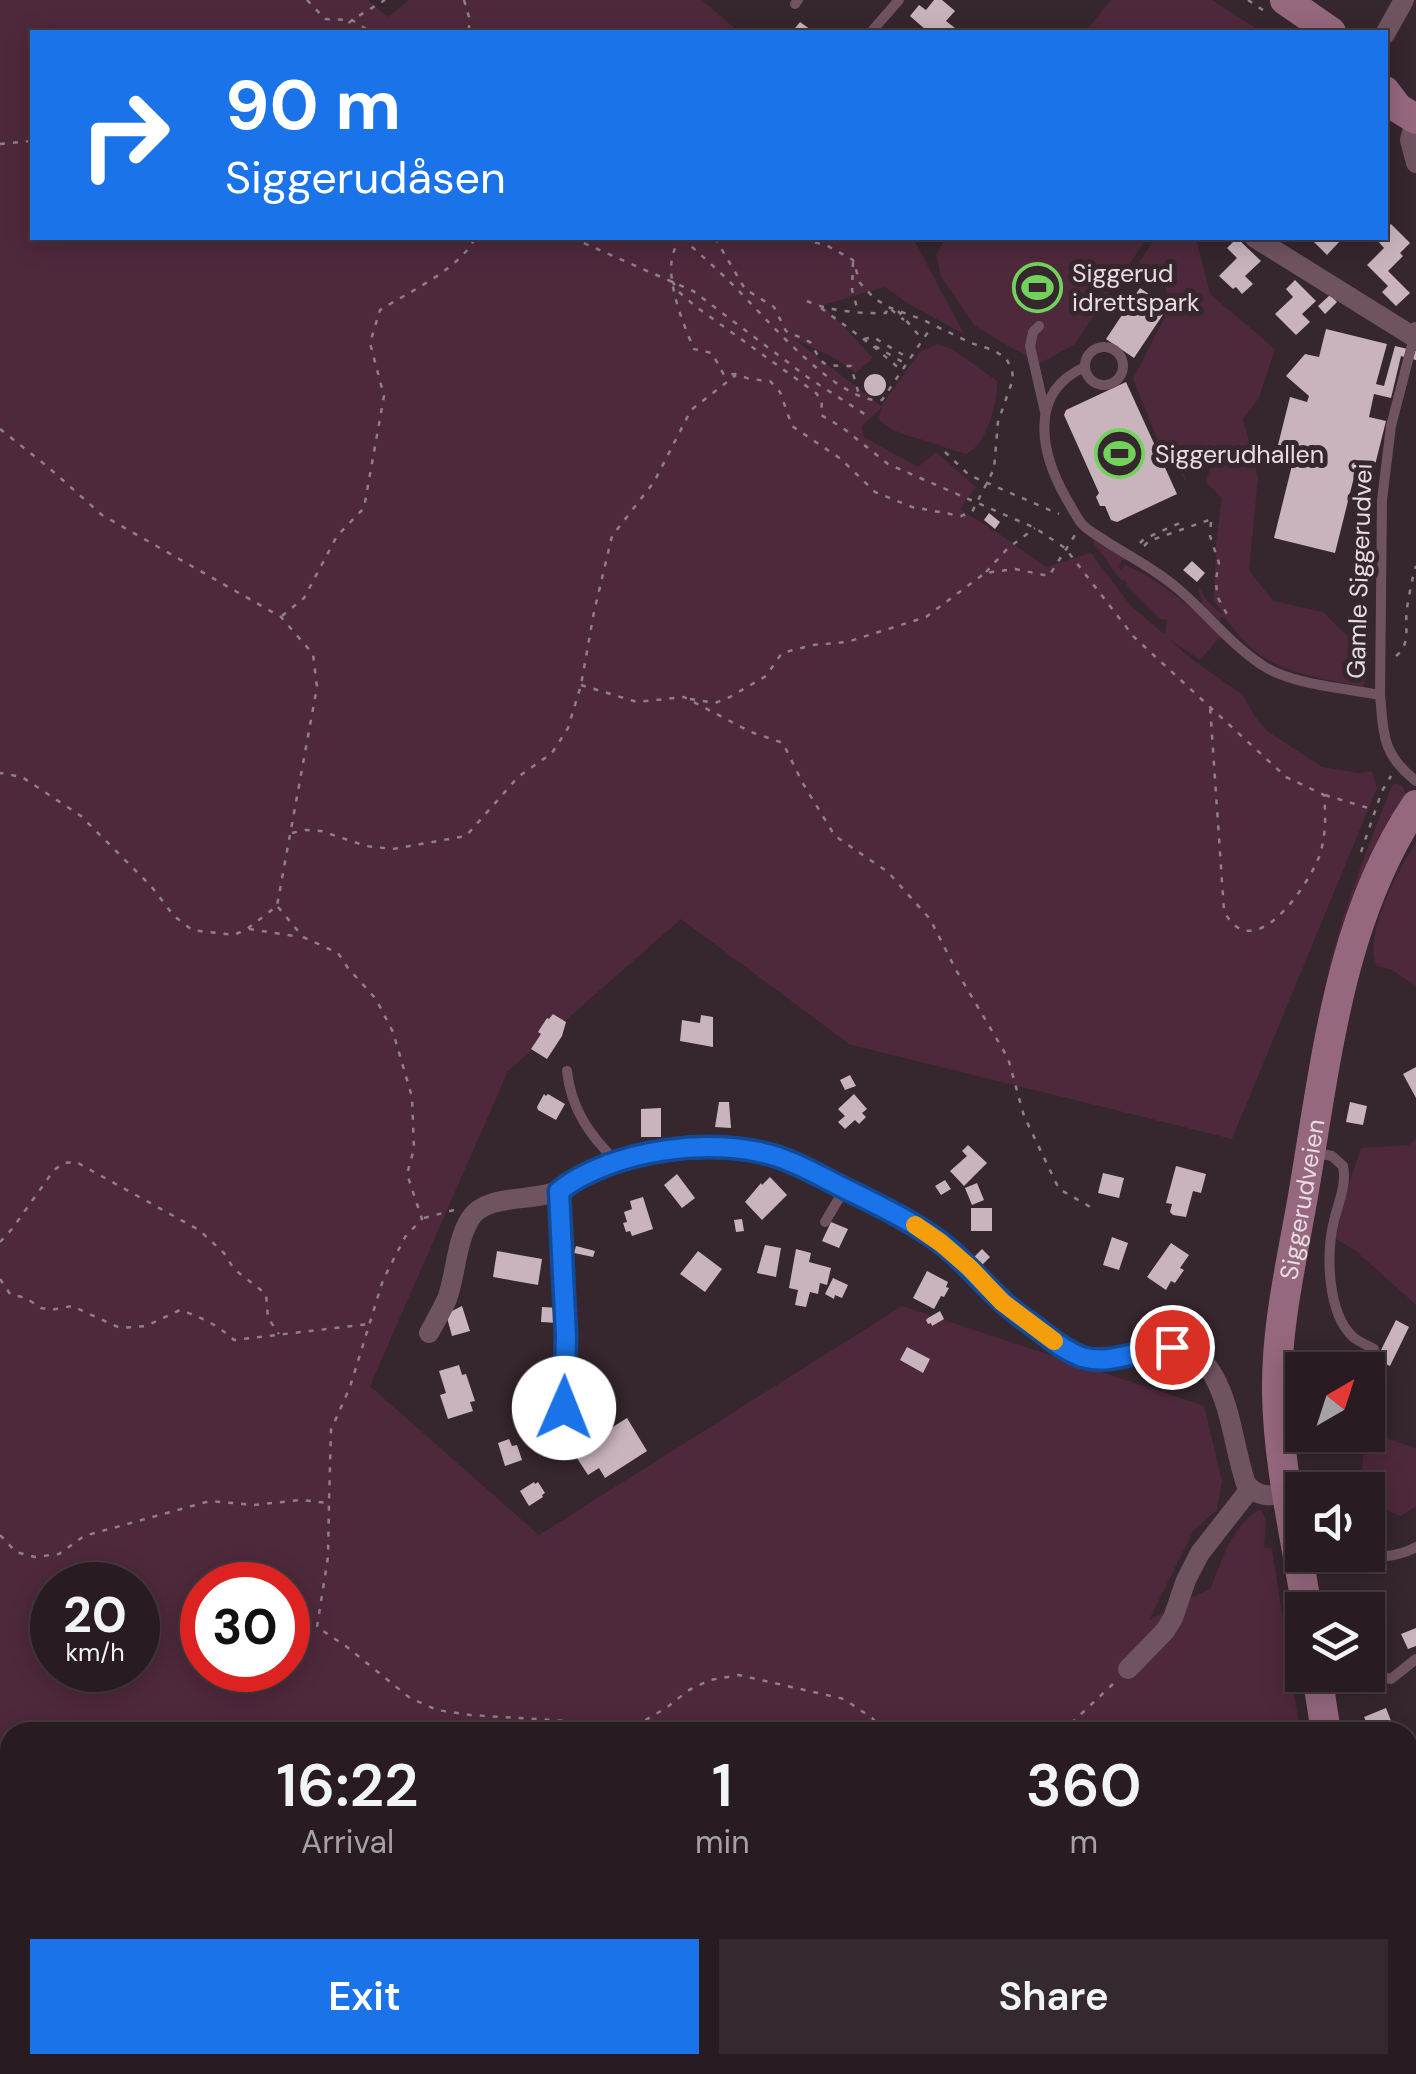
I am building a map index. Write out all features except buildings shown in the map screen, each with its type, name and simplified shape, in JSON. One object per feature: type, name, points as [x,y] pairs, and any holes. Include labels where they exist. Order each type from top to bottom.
[{"type":"main road","points":[[1285,0],[1329,30]]},
{"type":"main road","points":[[1388,95],[1398,108],[1416,118]]},
{"type":"main road","name":"Siggerudveien","points":[[1285,1472],[1279,1427],[1282,1322],[1341,986],[1360,918],[1390,847],[1416,805]]},
{"type":"main road","points":[[1320,1692],[1324,1722]]},
{"type":"street","points":[[1387,30],[1404,0]]},
{"type":"street","points":[[1416,118],[1410,140],[1416,162]]},
{"type":"street","points":[[1258,240],[1415,334]]},
{"type":"street","points":[[429,1332],[447,1298],[471,1217],[481,1208],[559,1191],[581,1176],[646,1152],[746,1148],[816,1172],[904,1218],[941,1243],[1002,1302],[1078,1356],[1102,1360],[1172,1347],[1198,1357],[1211,1371],[1221,1392],[1250,1489],[1263,1496],[1285,1494]]},
{"type":"street","points":[[559,1191],[566,1336],[564,1445]]},
{"type":"street","points":[[1128,1669],[1164,1631],[1200,1554],[1250,1489]]},
{"type":"lane","points":[[873,30],[899,0]]},
{"type":"lane","points":[[1039,326],[1033,332],[1030,346],[1045,413]]},
{"type":"lane","name":"Gamle Siggerudvei","points":[[1415,334],[1391,426],[1382,500],[1380,695],[1387,747],[1396,764],[1416,781]]},
{"type":"lane","points":[[1085,367],[1072,373],[1054,391],[1042,431],[1058,482],[1082,525],[1158,572],[1262,666],[1289,678],[1380,695]]},
{"type":"lane","points":[[567,1071],[577,1112],[618,1162]]},
{"type":"lane","points":[[1311,1152],[1332,1156],[1343,1166],[1345,1180],[1329,1248],[1331,1286],[1348,1331],[1374,1349]]},
{"type":"lane","points":[[826,1222],[845,1189]]},
{"type":"lane","points":[[1385,1555],[1416,1547]]},
{"type":"lane","points":[[1385,1678],[1391,1679],[1416,1659]]},
{"type":"path","points":[[307,0],[325,18],[352,20],[368,30]]},
{"type":"path","points":[[341,30],[385,0]]},
{"type":"path","points":[[464,0],[468,30]]},
{"type":"path","points":[[0,144],[30,141]]},
{"type":"path","points":[[281,617],[304,598],[337,536],[364,508],[384,396],[370,343],[380,310],[446,270],[474,240]]},
{"type":"path","points":[[577,240],[693,291],[866,415]]},
{"type":"path","points":[[681,240],[672,255],[672,281],[694,349],[712,352],[722,374],[766,379],[773,384],[780,392],[792,426],[841,459],[875,492],[912,508],[961,516],[972,512],[994,469],[998,422],[1013,379],[1012,370],[1006,358],[993,350],[888,307]]},
{"type":"path","points":[[684,240],[819,370],[875,402],[882,400],[932,325]]},
{"type":"path","points":[[716,240],[745,288],[774,307],[786,331],[810,342],[826,366],[851,366],[860,396]]},
{"type":"path","points":[[804,240],[826,245],[853,260],[860,283],[923,340]]},
{"type":"path","points":[[853,260],[852,290],[858,311]]},
{"type":"path","points":[[672,281],[695,306],[816,393],[822,400],[821,414],[888,464],[1035,528],[1066,548],[1134,637],[1286,777],[1324,795],[1376,810]]},
{"type":"path","points":[[807,301],[902,371]]},
{"type":"path","points":[[820,307],[886,312],[888,307]]},
{"type":"path","points":[[897,310],[904,320]]},
{"type":"path","points":[[862,340],[873,337],[910,359]]},
{"type":"path","points":[[873,346],[906,364]]},
{"type":"path","points":[[291,834],[321,830],[366,846],[392,849],[466,836],[518,777],[552,753],[568,728],[581,686],[612,536],[654,482],[691,410],[737,374]]},
{"type":"path","points":[[0,429],[102,515],[281,617],[313,654],[317,687],[277,906],[234,935],[192,930],[174,916],[151,886],[81,816],[22,777],[0,773]]},
{"type":"path","points":[[945,452],[986,484],[1082,525],[1049,576],[1015,568],[985,573]]},
{"type":"path","points":[[1132,558],[1149,541],[1210,521],[1210,536],[1219,563],[1217,596],[1228,614],[1229,637]]},
{"type":"path","points":[[1144,539],[1182,522]]},
{"type":"path","points":[[581,686],[638,702],[684,698],[715,703],[766,676],[782,653],[847,642],[926,617],[985,573],[1008,548],[1035,528]]},
{"type":"path","points":[[1380,660],[1402,652],[1416,566]]},
{"type":"path","points":[[684,698],[783,744],[835,836],[888,872],[930,918],[1008,1058],[1024,1116],[1059,1189],[1094,1209]]},
{"type":"path","points":[[1210,706],[1224,911],[1238,929],[1252,931],[1264,926],[1281,916],[1298,894],[1319,856],[1326,823],[1324,795]]},
{"type":"path","points":[[277,906],[302,937]]},
{"type":"path","points":[[247,929],[302,937],[338,953],[376,999],[393,1032],[412,1097],[414,1149],[407,1174],[422,1218],[405,1237],[383,1280],[332,1430],[328,1556],[317,1626],[410,1698],[437,1710],[572,1722]]},
{"type":"path","points":[[0,1242],[54,1170],[64,1163],[76,1162],[200,1230],[234,1269],[266,1294],[268,1318],[279,1334]]},
{"type":"path","points":[[0,1279],[10,1294],[41,1308],[72,1306],[120,1328],[146,1326],[180,1310],[199,1316],[234,1340],[370,1324]]},
{"type":"path","points":[[0,1534],[16,1552],[35,1557],[59,1554],[84,1536],[210,1501],[254,1505],[300,1500],[329,1503]]},
{"type":"path","points":[[1072,1722],[1128,1669]]},
{"type":"path","points":[[642,1722],[688,1690],[710,1680],[739,1675],[844,1699],[876,1722]]},
{"type":"shaded area","points":[[0,0],[368,0],[388,17],[409,0],[702,0],[737,30],[30,30],[30,240],[914,240],[964,334],[885,287],[823,305],[873,358],[856,373],[793,338],[881,406],[920,352],[937,344],[952,349],[997,381],[996,400],[980,442],[966,454],[891,428],[879,419],[881,408],[862,426],[864,437],[918,467],[936,452],[976,487],[960,509],[1046,567],[1091,553],[1131,606],[1165,635],[1167,620],[1160,619],[1121,580],[1092,541],[1098,540],[1129,559],[1122,560],[1120,571],[1125,565],[1150,578],[1222,635],[1200,660],[1169,639],[1243,695],[1267,731],[1322,767],[1359,773],[1372,771],[1377,788],[1232,1139],[849,1044],[681,919],[508,1071],[370,1386],[539,1535],[902,1306],[1204,1406],[1222,1481],[1217,1510],[1193,1531],[1149,1620],[1211,1588],[1235,1533],[1261,1509],[1266,1520],[1264,1548],[1272,1548],[1285,1633],[1285,1692],[1294,1692],[1298,1722],[0,1722]]},
{"type":"shaded area","points":[[1111,0],[1212,0],[1259,30],[1087,30]]},
{"type":"shaded area","points":[[945,240],[1146,240],[1075,344],[1039,364],[975,326],[941,277],[936,254]]},
{"type":"shaded area","points":[[1154,240],[1196,240],[1210,294],[1275,349],[1259,398],[1243,419],[1258,478],[1249,570],[1273,601],[1323,612],[1371,659],[1363,687],[1303,674],[1269,660],[1239,636],[1225,617],[1220,621],[1203,606],[1198,586],[1224,616],[1214,600],[1222,498],[1206,482],[1211,465],[1199,448],[1181,463],[1186,481],[1160,445],[1133,379],[1170,307],[1165,287],[1139,262]]},
{"type":"shaded area","points":[[1395,783],[1403,787],[1407,796],[1301,1155],[1294,1155],[1329,967],[1358,876]]},
{"type":"shaded area","points":[[1416,843],[1416,986],[1392,970],[1377,966],[1374,938],[1384,903]]},
{"type":"shaded area","points":[[1416,1138],[1416,1305],[1356,1251],[1336,1239],[1361,1148],[1409,1145]]},
{"type":"shaded area","points":[[1385,1439],[1416,1448],[1416,1506],[1401,1516],[1385,1510],[1385,1472],[1362,1472],[1363,1456],[1385,1452]]},
{"type":"slow traffic","points":[[915,1225],[970,1268],[1002,1302],[1054,1341]]},
{"type":"place","name":"Siggerud idrettspark","points":[[1037,287]]},
{"type":"place","name":"Siggerudhallen","points":[[1120,454]]},
{"type":"route","points":[[564,1408],[566,1336],[559,1191],[581,1176],[646,1152],[746,1148],[778,1157],[816,1172],[904,1218],[941,1243],[1002,1302],[1078,1356],[1102,1360],[1172,1347]]}]
